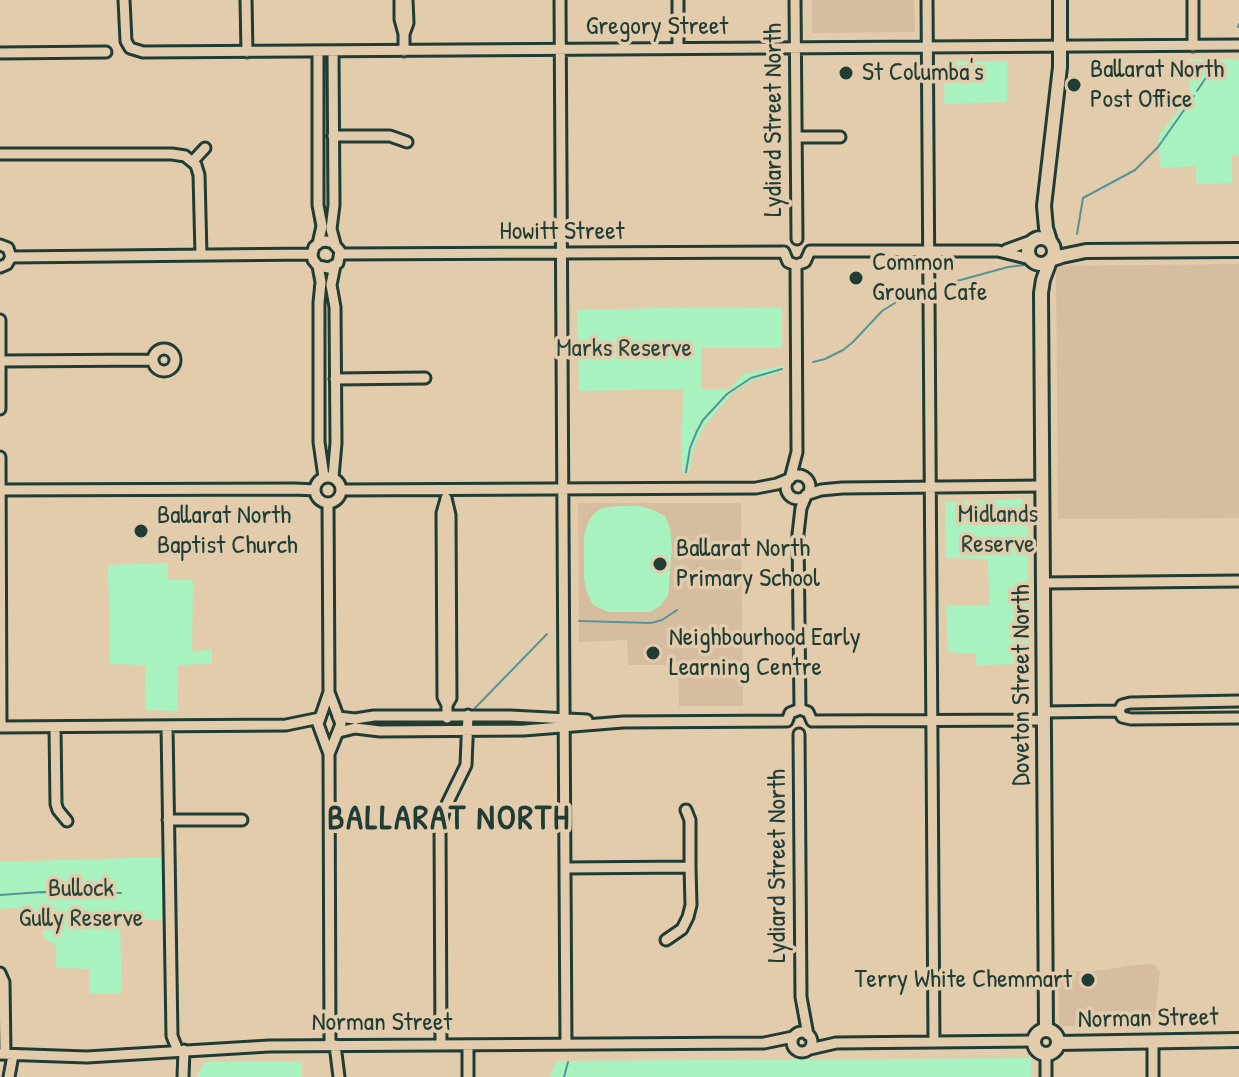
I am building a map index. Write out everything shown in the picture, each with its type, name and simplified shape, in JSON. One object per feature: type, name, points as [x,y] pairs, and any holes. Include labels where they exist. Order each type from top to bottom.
[{"type":"main road","points":[[1050,260],[1054,251],[1045,222],[1044,206],[1060,67],[1060,0]]},
{"type":"main road","points":[[1044,206],[1028,250],[1031,259],[1041,264],[1086,251],[1239,250]]},
{"type":"main road","points":[[1032,241],[1042,237],[1086,251]]},
{"type":"main road","name":"Doveton Street North","points":[[1031,259],[1041,293]]},
{"type":"main road","name":"Doveton Street North","points":[[1046,1030],[1041,293],[1050,260]]},
{"type":"main road","points":[[1046,1030],[1054,1032],[1058,1043],[1056,1049],[1046,1054],[1039,1051],[1034,1041],[1037,1034],[1046,1030]]},
{"type":"main road","name":"Norman Street","points":[[1058,1043],[1239,1040]]},
{"type":"street","name":"Gregory Street","points":[[124,0],[127,43],[130,48],[140,52],[1239,45]]},
{"type":"street","points":[[246,0],[247,52]]},
{"type":"street","points":[[400,0],[404,51]]},
{"type":"street","points":[[404,34],[408,23],[407,0]]},
{"type":"street","points":[[560,0],[566,1044]]},
{"type":"street","points":[[678,0],[678,48]]},
{"type":"street","name":"Lydiard Street North","points":[[795,0],[797,239]]},
{"type":"street","points":[[927,0],[934,1042]]},
{"type":"street","points":[[1193,0],[1193,46]]},
{"type":"street","points":[[318,51],[318,207],[322,226],[312,254],[321,282],[319,442],[328,477]]},
{"type":"street","points":[[318,266],[327,269],[335,265],[340,254],[331,229],[334,209],[333,51]]},
{"type":"street","points":[[0,53],[106,52]]},
{"type":"street","points":[[333,136],[390,136],[407,142]]},
{"type":"street","points":[[796,137],[840,137]]},
{"type":"street","points":[[193,161],[205,148]]},
{"type":"street","points":[[0,154],[183,155],[193,161],[200,179],[201,255]]},
{"type":"street","points":[[797,239],[806,243],[810,251],[807,260],[796,265],[786,260],[784,252],[789,241],[797,239]]},
{"type":"street","points":[[318,244],[326,241],[335,244]]},
{"type":"street","points":[[998,251],[1032,241]]},
{"type":"street","points":[[0,245],[8,248],[11,257],[7,264],[0,267]]},
{"type":"street","points":[[810,251],[998,251],[1031,259]]},
{"type":"street","name":"Howitt Street","points":[[340,254],[784,252]]},
{"type":"street","points":[[11,257],[312,254]]},
{"type":"street","points":[[328,477],[336,443],[335,307],[331,285],[335,265]]},
{"type":"street","points":[[796,265],[797,452],[786,486],[793,504],[798,534]]},
{"type":"street","points":[[0,320],[0,409]]},
{"type":"street","points":[[1,361],[153,360]]},
{"type":"street","points":[[335,379],[425,378]]},
{"type":"street","points":[[797,452],[809,488],[801,510],[798,534],[800,709]]},
{"type":"street","points":[[0,457],[0,727],[286,725],[327,736],[355,728],[380,731],[524,730],[564,723]]},
{"type":"street","points":[[342,490],[446,494],[562,488],[756,488],[798,476],[842,488]]},
{"type":"street","points":[[328,477],[339,482],[342,490],[336,501],[328,503],[318,498],[315,490],[317,482],[328,477]]},
{"type":"street","points":[[756,488],[798,499],[821,490],[842,488],[1043,486]]},
{"type":"street","points":[[0,490],[315,490]]},
{"type":"street","points":[[446,494],[442,513],[442,559],[443,697],[447,710],[447,731]]},
{"type":"street","points":[[328,503],[329,692],[341,724],[329,754]]},
{"type":"street","points":[[1043,583],[1239,581]]},
{"type":"street","points":[[329,692],[318,724],[329,754],[333,1045],[339,1077]]},
{"type":"street","points":[[1119,711],[1122,705],[1130,703],[1239,701]]},
{"type":"street","points":[[800,709],[808,712],[812,721],[809,729],[799,734],[790,730],[787,721],[790,713],[800,709]]},
{"type":"street","points":[[286,725],[327,713],[355,719],[447,710],[468,715],[564,723],[787,721]]},
{"type":"street","points":[[812,721],[932,720],[1119,711]]},
{"type":"street","points":[[1119,711],[1122,717],[1131,719],[1239,718]]},
{"type":"street","points":[[441,1045],[440,827],[445,808],[466,765],[468,715]]},
{"type":"street","points":[[167,726],[172,1036],[181,1050],[183,1077]]},
{"type":"street","points":[[55,727],[56,804],[67,821]]},
{"type":"street","name":"Lydiard Street North","points":[[794,1040],[801,997],[799,734]]},
{"type":"street","points":[[666,940],[682,929],[691,905],[690,820],[686,810]]},
{"type":"street","points":[[168,820],[242,820]]},
{"type":"street","points":[[565,868],[690,867]]},
{"type":"street","points":[[0,973],[4,982],[9,1077]]},
{"type":"street","name":"Lydiard Street North","points":[[801,997],[809,1036]]},
{"type":"street","points":[[836,1043],[802,1032],[794,1040],[802,1053],[836,1043],[1034,1041]]},
{"type":"street","points":[[809,1036],[812,1043],[810,1049]]},
{"type":"street","name":"Norman Street","points":[[6,1054],[87,1057],[181,1050],[333,1045],[764,1043],[794,1040]]},
{"type":"street","points":[[1153,1041],[1153,1077]]},
{"type":"street","points":[[468,1045],[468,1077]]},
{"type":"street","points":[[1046,1054],[1046,1077]]},
{"type":"shaded area","points":[[812,0],[914,0],[915,32],[812,33]]},
{"type":"shaded area","points":[[1239,264],[1239,518],[1058,519],[1056,266]]},
{"type":"shaded area","name":"Ballarat North Primary School","points":[[578,503],[741,503],[743,706],[679,706],[678,665],[628,665],[627,640],[579,642]]},
{"type":"shaded area","points":[[1154,964],[1160,972],[1154,1026],[1059,1026],[1058,972]]},
{"type":"green space","points":[[1189,59],[1239,59],[1239,155],[1232,156],[1232,183],[1196,184],[1196,166],[1160,168],[1158,136],[1190,96]]},
{"type":"green space","points":[[1007,61],[1007,102],[944,104],[945,62]]},
{"type":"green space","name":"Marks Reserve","points":[[782,308],[782,348],[701,348],[701,389],[730,389],[743,374],[782,366],[782,372],[753,380],[733,392],[703,428],[693,450],[689,472],[681,472],[683,389],[579,391],[577,310]]},
{"type":"green space","name":"Midlands Reserve","points":[[1028,501],[1029,664],[976,665],[976,654],[948,652],[946,606],[989,606],[988,559],[946,558],[945,502]]},
{"type":"green space","points":[[602,508],[651,509],[665,516],[670,528],[672,547],[668,596],[650,612],[608,612],[593,605],[587,593],[584,537],[587,525],[593,514]]},
{"type":"green space","points":[[167,563],[168,580],[193,580],[192,652],[212,649],[212,664],[178,665],[177,711],[146,710],[145,665],[110,664],[108,565]]},
{"type":"green space","name":"Bullock Gully Reserve","points":[[163,857],[164,919],[120,921],[122,993],[90,993],[90,969],[56,968],[56,946],[43,937],[43,923],[16,908],[0,909],[0,862]]},
{"type":"green space","points":[[1031,1058],[1031,1077],[550,1077],[556,1061]]},
{"type":"green space","points":[[205,1062],[302,1062],[302,1077],[196,1077]]},
{"type":"waterway","points":[[1197,91],[1217,61]]},
{"type":"waterway","points":[[1077,234],[1083,198],[1135,170],[1158,147],[1194,96]]},
{"type":"waterway","points":[[946,284],[1025,265]]},
{"type":"waterway","points":[[813,362],[843,350],[882,311],[913,296]]},
{"type":"waterway","points":[[686,472],[697,431],[727,394],[751,378],[782,369]]},
{"type":"waterway","points":[[579,621],[651,623],[677,610]]},
{"type":"waterway","points":[[475,708],[547,634]]},
{"type":"waterway","points":[[0,895],[121,893]]},
{"type":"waterway","points":[[564,1077],[568,1062]]},
{"type":"place","name":"St Columba's","points":[[846,73]]},
{"type":"place","name":"Ballarat North Post Office","points":[[1074,85]]},
{"type":"place","name":"Common Ground Cafe","points":[[856,278]]},
{"type":"place","name":"Ballarat North Baptist Church","points":[[141,531]]},
{"type":"place","name":"Ballarat North Primary School","points":[[660,564]]},
{"type":"place","name":"Neighbourhood Early Learning Centre","points":[[653,653]]},
{"type":"place","name":"Terry White Chemmart","points":[[1088,980]]},
{"type":"district","name":"BALLARAT NORTH","points":[[449,820]]}]
